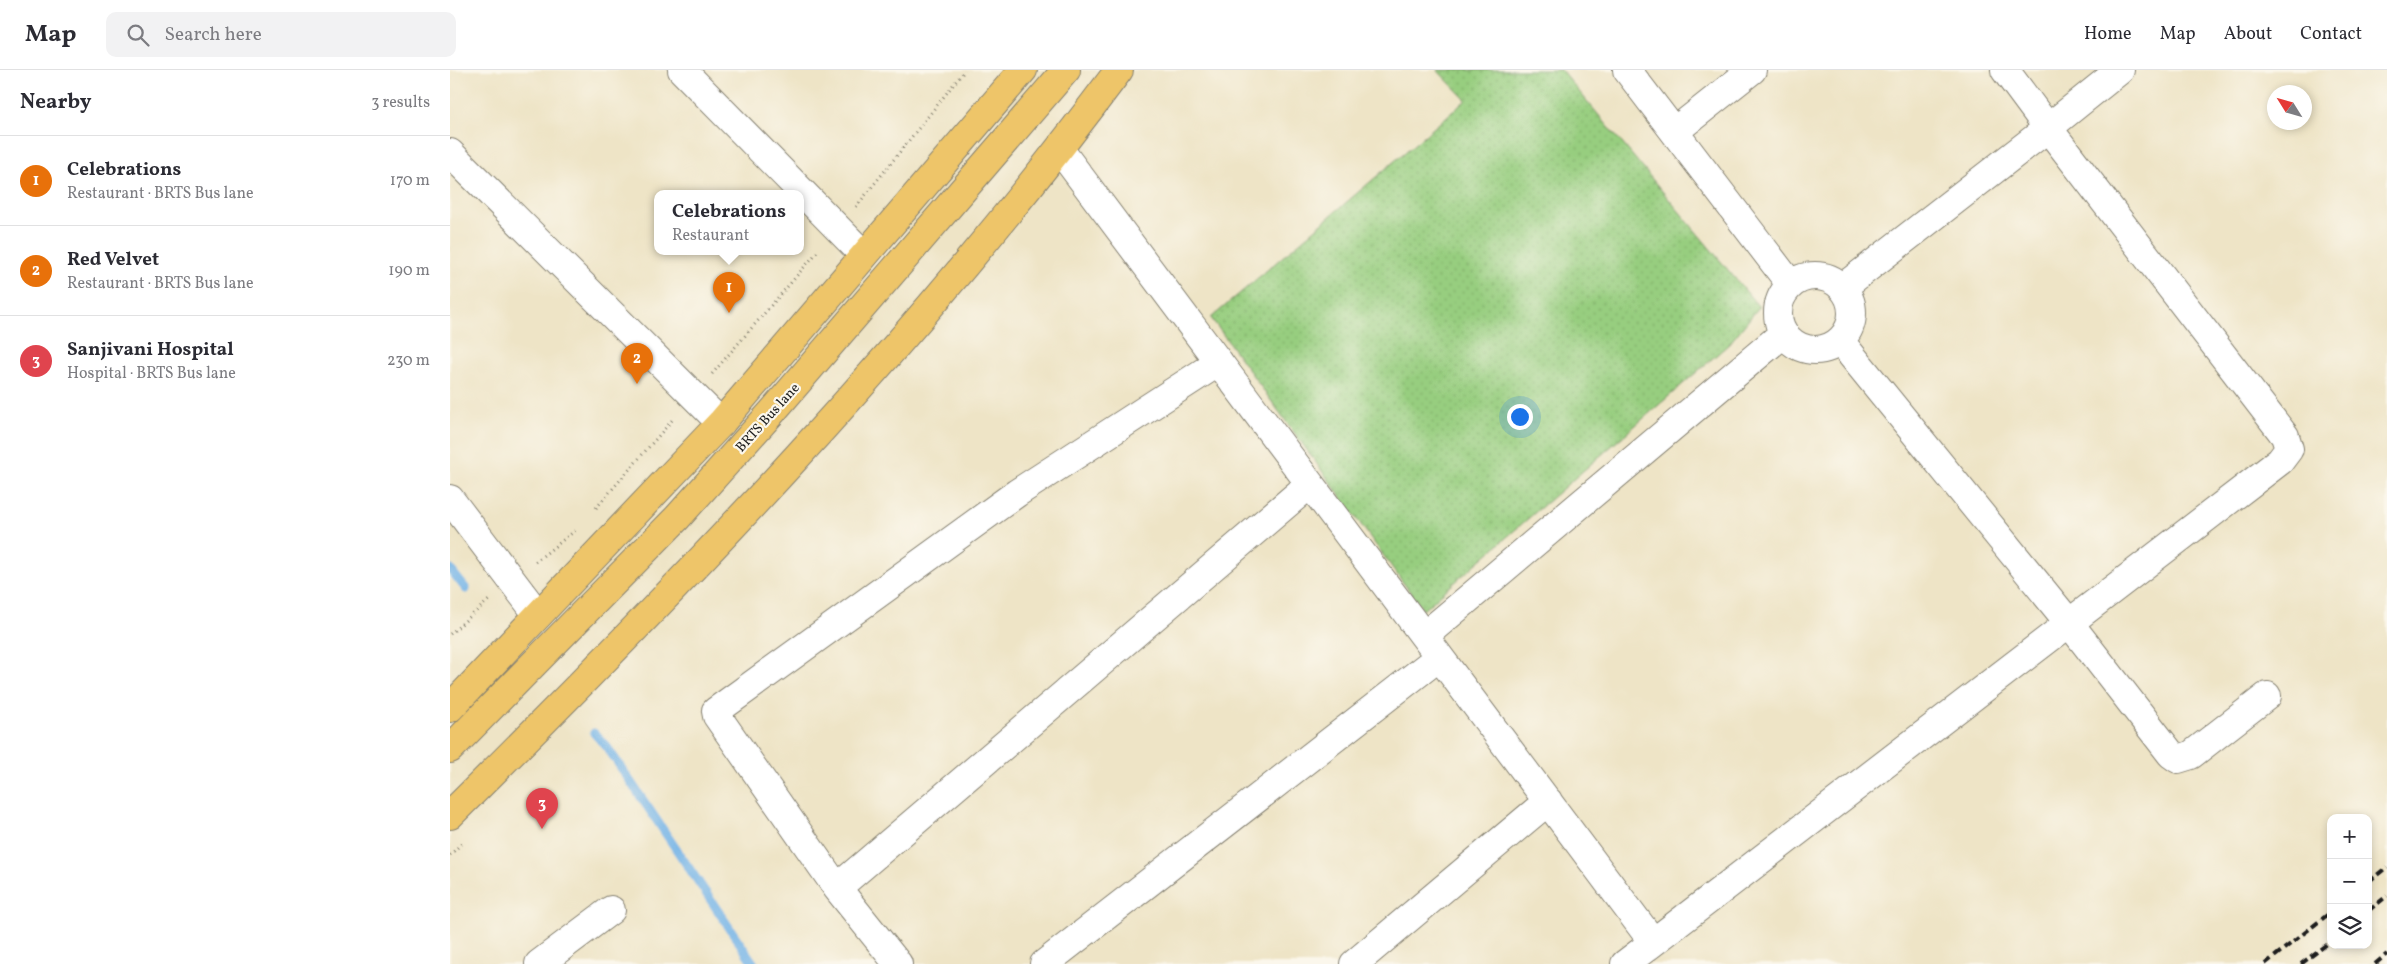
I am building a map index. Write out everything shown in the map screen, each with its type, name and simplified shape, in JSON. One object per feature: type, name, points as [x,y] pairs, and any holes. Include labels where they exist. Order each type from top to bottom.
[{"type":"main road","points":[[450,708],[722,423],[1023,70]]},
{"type":"main road","name":"BRTS Bus lane","points":[[450,750],[677,518],[773,411],[1066,70]]},
{"type":"main road","points":[[450,815],[566,699],[774,481],[902,337],[1060,150],[1119,70]]},
{"type":"street","points":[[682,70],[800,190]]},
{"type":"street","points":[[1627,70],[1791,285]]},
{"type":"street","points":[[1675,131],[1752,70]]},
{"type":"street","points":[[1625,964],[2070,624],[2280,461],[2289,449],[2284,436],[2004,70]]},
{"type":"street","points":[[1842,288],[2120,70]]},
{"type":"street","points":[[1060,150],[1653,942]]},
{"type":"street","points":[[450,153],[722,423]]},
{"type":"street","points":[[804,194],[864,255]]},
{"type":"street","points":[[1815,276],[1828,278],[1842,288],[1852,306],[1852,318],[1848,331],[1840,341],[1829,348],[1818,350],[1806,349],[1795,345],[1784,333],[1778,316],[1783,294],[1791,285],[1802,278],[1815,276]]},
{"type":"street","points":[[1044,964],[1432,646],[1784,333]]},
{"type":"street","points":[[1840,341],[2070,624],[2171,754],[2178,759],[2191,756],[2267,696]]},
{"type":"street","points":[[898,964],[837,888],[717,716],[716,711],[1017,493],[1219,362]]},
{"type":"street","points":[[837,888],[1310,484]]},
{"type":"street","points":[[450,499],[538,615]]},
{"type":"street","points":[[1354,964],[1548,801]]},
{"type":"street","points":[[538,964],[611,910]]},
{"type":"path","points":[[593,511],[838,228],[965,70]]},
{"type":"path","points":[[450,634],[512,580],[581,526]]},
{"type":"green space","points":[[1437,70],[1561,70],[1759,307],[1729,344],[1423,610],[1211,318],[1466,100]]},
{"type":"waterway","points":[[450,569],[466,589]]},
{"type":"waterway","points":[[594,733],[607,747],[754,964]]},
{"type":"railway","points":[[2372,879],[2387,867]]},
{"type":"railway","points":[[2372,908],[2387,896]]},
{"type":"railway","points":[[2265,964],[2327,915]]},
{"type":"railway","points":[[2301,964],[2327,944]]},
{"type":"railway","points":[[2375,964],[2387,954]]},
{"type":"place","name":"Celebrations","points":[[729,313]]},
{"type":"place","name":"Red Velvet","points":[[637,384]]},
{"type":"place","name":"Sanjivani Hospital","points":[[542,829]]}]
